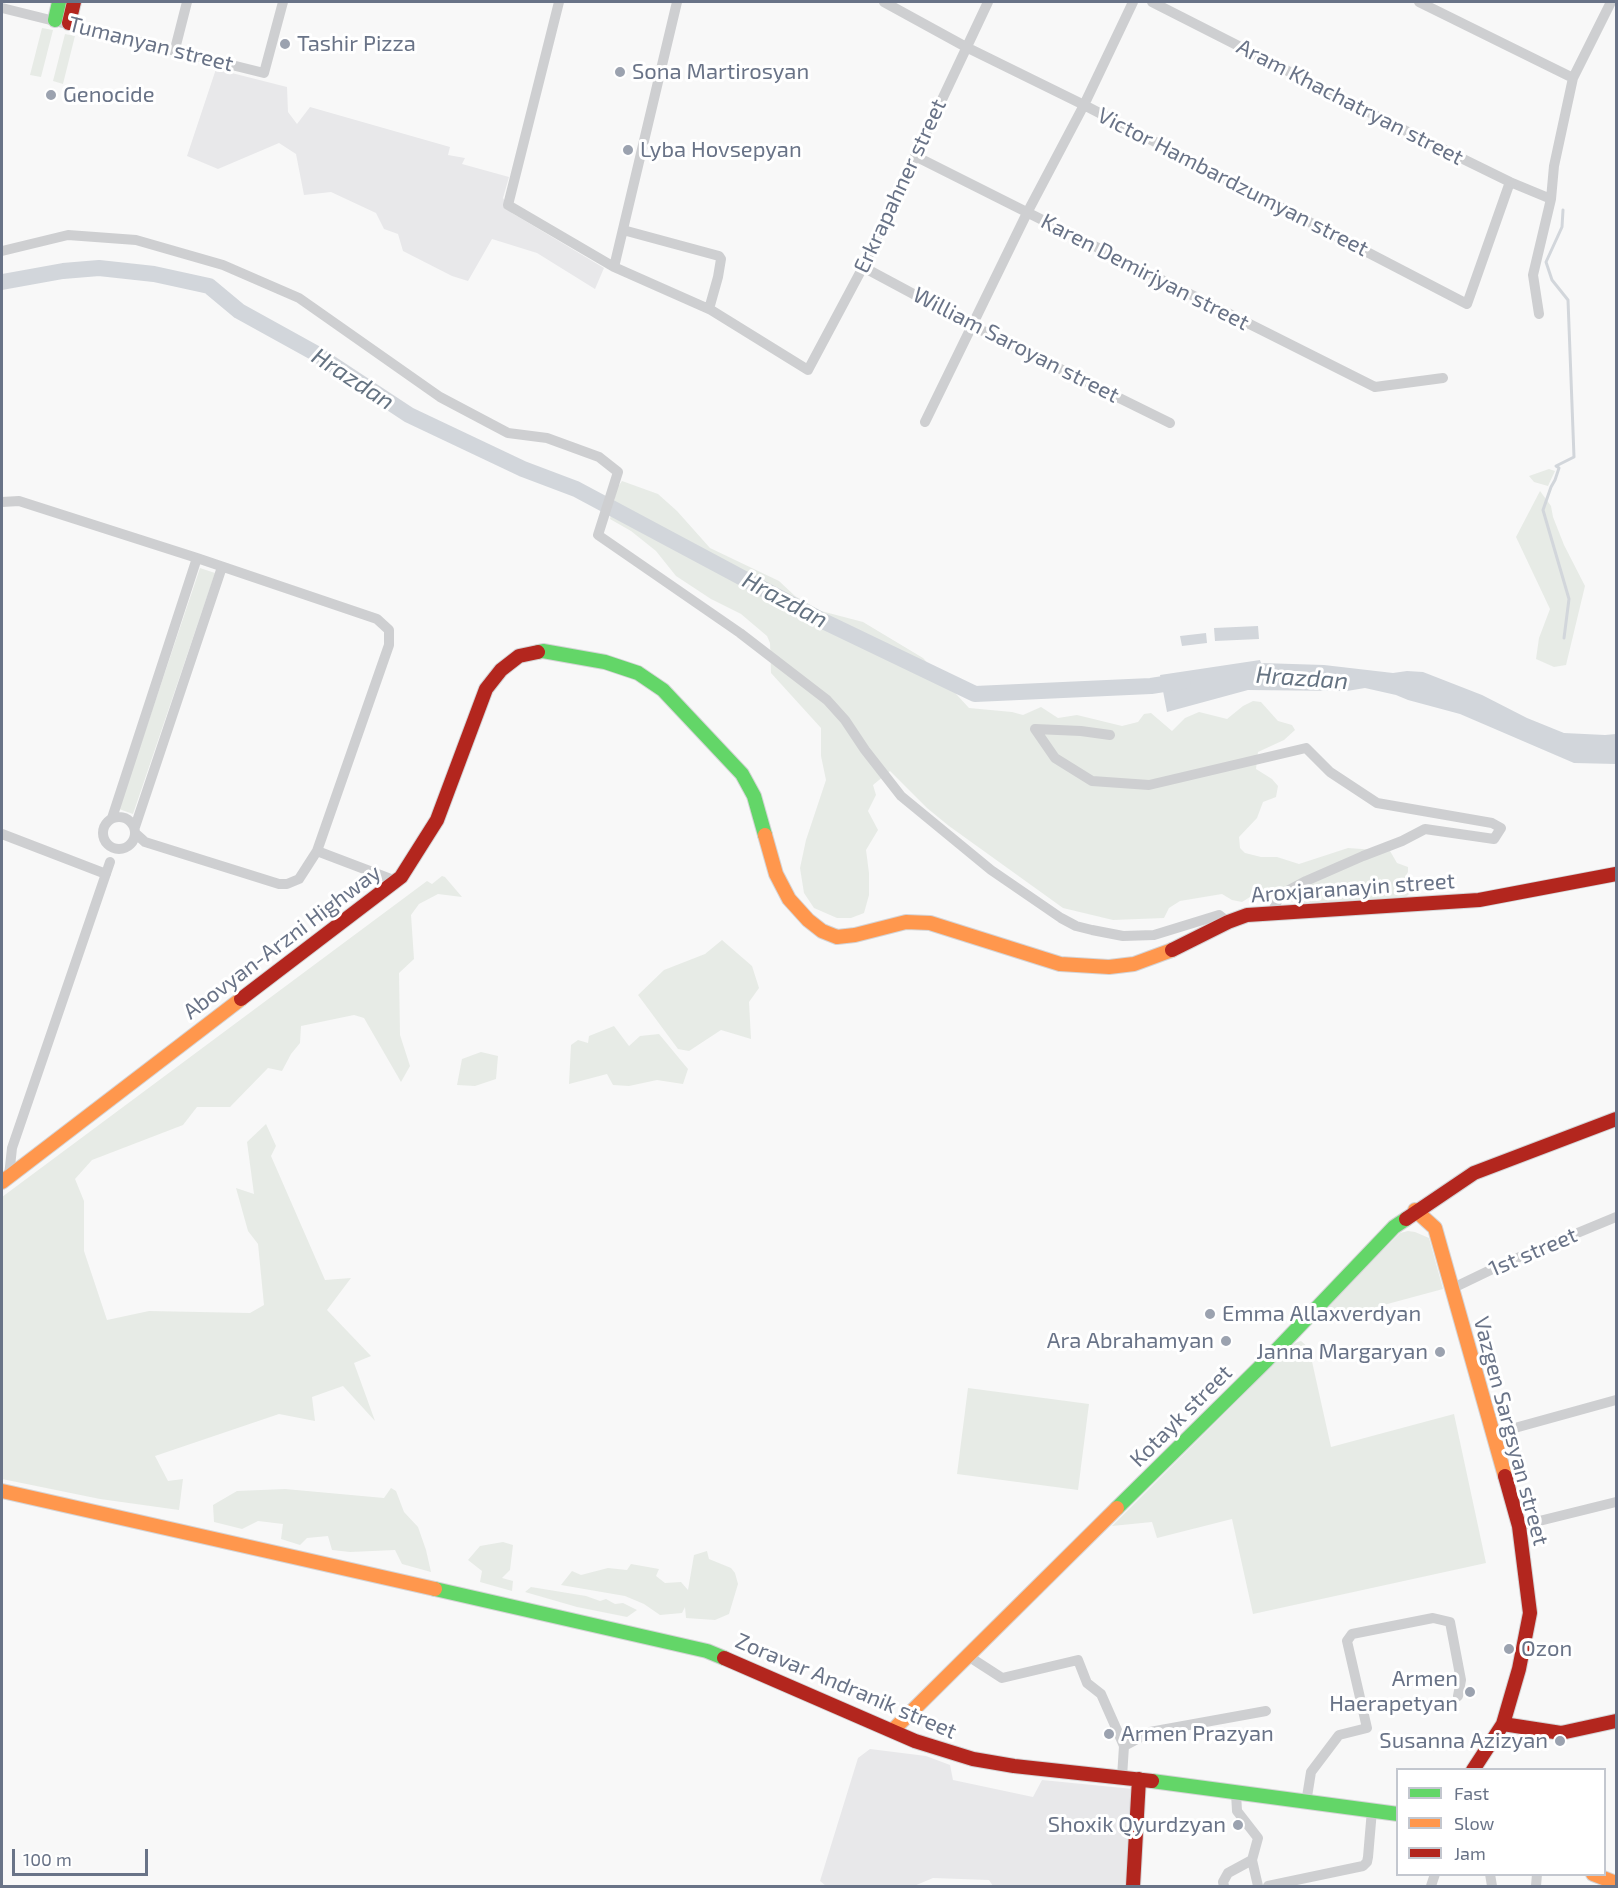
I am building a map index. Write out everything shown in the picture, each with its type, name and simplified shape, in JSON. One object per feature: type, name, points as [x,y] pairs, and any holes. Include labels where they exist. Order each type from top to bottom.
[{"type":"street","points":[[55,20],[59,2]]},
{"type":"street","points":[[69,23],[74,2]]},
{"type":"street","points":[[175,49],[187,2]]},
{"type":"street","name":"Tumanyan street","points":[[2,8],[175,49],[264,73],[283,2]]},
{"type":"street","points":[[559,2],[508,205],[614,267],[709,309],[722,259],[719,256],[622,230]]},
{"type":"street","points":[[614,267],[677,2]]},
{"type":"street","name":"Victor Hambardzumyan street","points":[[884,2],[1467,304],[1510,182]]},
{"type":"street","name":"Erkrapahner street","points":[[709,309],[808,370],[863,267],[988,2]]},
{"type":"street","points":[[925,422],[1027,213],[1084,105],[1133,2]]},
{"type":"street","name":"Aram Khachatryan street","points":[[1152,2],[1408,132],[1510,182],[1551,199]]},
{"type":"street","points":[[1419,2],[1573,78]]},
{"type":"street","points":[[1539,314],[1533,275],[1551,199],[1554,166],[1573,78],[1611,2]]},
{"type":"street","name":"Karen Demirjyan street","points":[[915,156],[1375,387],[1443,378]]},
{"type":"street","points":[[2,251],[68,235],[136,240],[223,265],[299,298],[440,397],[508,433],[547,438],[599,457],[618,472],[598,535],[740,633],[827,700],[845,720],[901,796],[991,870],[1061,918],[1076,926],[1092,930],[1123,936],[1154,935],[1219,915],[1228,921]]},
{"type":"street","name":"William Saroyan street","points":[[863,267],[973,326],[1170,423]]},
{"type":"street","points":[[2,502],[18,501],[197,558],[376,619],[389,630],[389,645],[317,851],[299,879],[287,884],[279,884],[145,842],[134,834],[126,818],[112,818]]},
{"type":"street","points":[[197,558],[112,818],[104,828],[105,841],[115,849],[122,849],[134,834],[222,567]]},
{"type":"street","name":"Abovyan-Arzni Highway","points":[[5,1179],[401,877],[437,820],[486,689],[501,670],[519,656],[543,651],[605,662],[638,673],[663,690],[742,774]]},
{"type":"street","points":[[1110,735],[1035,729],[1055,758],[1092,781],[1149,785],[1306,748],[1330,772],[1377,803],[1492,823],[1501,828],[1494,840],[1425,829],[1402,841],[1363,855],[1280,895],[1272,913]]},
{"type":"street","name":"Aroxjaranayin street","points":[[742,774],[754,796],[776,874],[789,899],[808,920],[822,931],[837,937],[855,935],[906,922],[930,923],[1060,964],[1109,967],[1134,964],[1179,947],[1228,921],[1246,915],[1479,900],[1617,874]]},
{"type":"street","points":[[2,834],[106,874]]},
{"type":"street","points":[[317,851],[396,881]]},
{"type":"street","points":[[5,1179],[12,1148],[110,862]]},
{"type":"street","name":"Kotayk street","points":[[893,1730],[1267,1360],[1394,1227],[1415,1210],[1474,1173],[1617,1119]]},
{"type":"street","name":"Vazgen Sargsyan street","points":[[1415,1210],[1435,1228],[1519,1526],[1530,1613],[1519,1669],[1503,1724],[1474,1768]]},
{"type":"street","name":"1st street","points":[[1451,1290],[1505,1263],[1617,1217]]},
{"type":"street","points":[[1493,1434],[1617,1401]]},
{"type":"street","name":"Zoravar Andranik street","points":[[2,1491],[706,1651],[924,1744],[973,1759],[1396,1814]]},
{"type":"street","points":[[1519,1526],[1617,1502]]},
{"type":"street","points":[[1306,1803],[1311,1772],[1339,1735],[1366,1728],[1347,1641],[1352,1634],[1433,1618],[1450,1622],[1461,1680],[1458,1696]]},
{"type":"street","points":[[968,1656],[1002,1678],[1078,1660],[1087,1683],[1101,1694],[1124,1746],[1122,1777]]},
{"type":"street","points":[[1124,1746],[1150,1732],[1266,1711]]},
{"type":"street","points":[[1503,1724],[1561,1733],[1617,1721]]},
{"type":"street","points":[[1133,1887],[1139,1779]]},
{"type":"street","points":[[1236,1793],[1237,1811],[1258,1838],[1252,1860],[1258,1887]]},
{"type":"street","points":[[1268,1887],[1362,1866],[1367,1862],[1368,1857],[1372,1810]]},
{"type":"street","points":[[1224,1887],[1228,1873],[1252,1860]]},
{"type":"street","points":[[1595,1876],[1615,1884]]},
{"type":"shaded area","points":[[42,28],[53,30],[41,77],[30,75]]},
{"type":"shaded area","points":[[65,34],[75,36],[63,84],[53,81]]},
{"type":"shaded area","points":[[216,69],[287,87],[288,112],[297,124],[310,107],[450,147],[448,155],[465,158],[462,164],[509,177],[503,198],[512,213],[604,268],[595,289],[537,253],[492,239],[468,281],[452,276],[403,251],[398,234],[384,229],[376,213],[331,192],[304,195],[296,154],[279,143],[218,169],[187,156]]},
{"type":"shaded area","points":[[1549,469],[1555,471],[1548,486],[1534,482],[1529,476]]},
{"type":"shaded area","points":[[622,481],[658,494],[677,511],[710,548],[779,581],[795,596],[821,611],[863,622],[923,658],[969,708],[1023,715],[1041,707],[1058,718],[1077,715],[1122,726],[1138,722],[1144,714],[1151,713],[1172,731],[1185,718],[1199,712],[1227,719],[1253,701],[1261,702],[1278,721],[1292,725],[1295,730],[1284,740],[1258,752],[1256,769],[1272,779],[1278,786],[1276,797],[1263,802],[1257,818],[1239,837],[1240,848],[1245,853],[1261,857],[1277,857],[1299,864],[1348,848],[1390,851],[1397,863],[1408,867],[1405,877],[1416,887],[1406,897],[1306,903],[1250,897],[1242,902],[1232,900],[1222,894],[1180,901],[1169,908],[1164,918],[1113,920],[1063,908],[949,826],[927,808],[890,771],[873,785],[876,795],[868,811],[878,830],[866,850],[869,895],[864,913],[851,918],[837,918],[814,908],[804,893],[800,868],[806,840],[826,780],[821,756],[821,728],[771,673],[770,643],[767,636],[741,614],[711,599],[676,576],[656,551],[631,531],[610,519],[617,488]]},
{"type":"shaded area","points":[[1540,491],[1551,506],[1564,545],[1585,586],[1566,665],[1554,667],[1536,659],[1539,638],[1550,609],[1516,537]]},
{"type":"shaded area","points":[[200,568],[215,573],[133,814],[119,809]]},
{"type":"shaded area","points":[[442,876],[462,897],[438,894],[419,904],[411,915],[414,959],[399,973],[400,1035],[410,1066],[401,1082],[364,1018],[354,1015],[301,1026],[300,1043],[282,1071],[268,1068],[230,1107],[197,1107],[183,1125],[92,1160],[75,1179],[84,1201],[84,1251],[107,1320],[149,1311],[250,1313],[264,1305],[258,1244],[248,1231],[236,1188],[254,1194],[247,1142],[266,1124],[276,1146],[271,1156],[325,1280],[351,1278],[327,1310],[371,1356],[354,1363],[375,1421],[343,1386],[312,1397],[315,1421],[279,1414],[155,1456],[168,1481],[183,1479],[179,1510],[100,1499],[2,1479],[2,1197],[427,881],[432,884]]},
{"type":"shaded area","points":[[722,940],[752,966],[759,988],[749,1002],[751,1039],[721,1030],[689,1051],[678,1049],[638,995],[664,970],[705,954]]},
{"type":"shaded area","points":[[614,1026],[629,1046],[640,1036],[659,1034],[688,1069],[683,1084],[657,1080],[629,1086],[613,1085],[607,1074],[569,1084],[571,1045],[578,1040],[588,1043],[589,1036]]},
{"type":"shaded area","points":[[481,1052],[498,1056],[496,1079],[475,1086],[457,1085],[462,1059]]},
{"type":"shaded area","points":[[1408,1231],[1429,1238],[1443,1289],[1317,1323],[1312,1321],[1400,1233]]},
{"type":"shaded area","points":[[1301,1341],[1309,1348],[1331,1447],[1454,1414],[1486,1563],[1253,1614],[1232,1519],[1157,1538],[1152,1522],[1112,1526],[1295,1343]]},
{"type":"shaded area","points":[[968,1388],[1089,1404],[1078,1490],[957,1474]]},
{"type":"shaded area","points":[[391,1488],[396,1491],[404,1512],[418,1527],[431,1572],[402,1564],[395,1550],[350,1552],[332,1550],[328,1536],[307,1538],[300,1545],[281,1539],[283,1524],[258,1521],[242,1529],[214,1522],[213,1505],[237,1491],[285,1489],[384,1498]]},
{"type":"shaded area","points":[[503,1542],[513,1545],[510,1570],[502,1578],[513,1581],[512,1591],[480,1582],[482,1571],[468,1560],[480,1546]]},
{"type":"shaded area","points":[[707,1551],[709,1559],[731,1568],[738,1584],[729,1614],[715,1620],[686,1618],[685,1607],[682,1613],[660,1615],[644,1604],[625,1596],[561,1585],[572,1571],[581,1575],[608,1568],[627,1570],[631,1564],[659,1569],[656,1576],[665,1583],[681,1582],[688,1590],[694,1555]]},
{"type":"shaded area","points":[[531,1587],[586,1596],[600,1601],[606,1599],[615,1604],[623,1603],[637,1610],[627,1617],[577,1607],[525,1592]]},
{"type":"shaded area","points":[[870,1749],[926,1756],[950,1765],[953,1780],[1033,1797],[1042,1780],[1133,1789],[1125,1886],[993,1886],[989,1880],[933,1878],[914,1886],[826,1886],[820,1881],[858,1758]]},
{"type":"water","points":[[1258,626],[1259,639],[1215,641],[1214,628]]},
{"type":"water","points":[[1206,633],[1207,643],[1182,646],[1180,636]]},
{"type":"water","points":[[1260,660],[1261,663],[1324,665],[1393,673],[1423,672],[1482,695],[1527,718],[1564,733],[1616,734],[1616,764],[1574,763],[1460,714],[1365,688],[1347,691],[1248,690],[1167,712],[1160,675]]},
{"type":"waterway","points":[[1563,210],[1562,227],[1546,262],[1552,280],[1568,300],[1574,457],[1556,466],[1559,468],[1543,510],[1569,599],[1564,638]]},
{"type":"waterway","name":"Hrazdan","points":[[2,282],[63,271],[99,268],[154,274],[209,286],[239,311],[315,353],[409,415],[523,469],[576,489],[823,621],[975,694],[1151,686],[1183,681]]},
{"type":"traffic: fast","points":[[55,20],[59,2]]},
{"type":"traffic: fast","points":[[538,652],[605,662],[638,673],[663,690],[742,774],[754,796],[765,835]]},
{"type":"traffic: fast","points":[[1117,1508],[1267,1360],[1394,1227],[1406,1219]]},
{"type":"traffic: fast","points":[[435,1589],[707,1651],[724,1658]]},
{"type":"traffic: fast","points":[[1152,1781],[1396,1814]]},
{"type":"traffic: slow","points":[[765,835],[776,874],[789,899],[808,920],[822,931],[837,937],[855,935],[906,922],[930,923],[1060,964],[1109,967],[1134,964],[1172,950]]},
{"type":"traffic: slow","points":[[2,1182],[241,999]]},
{"type":"traffic: slow","points":[[1415,1210],[1435,1228],[1505,1476]]},
{"type":"traffic: slow","points":[[2,1491],[435,1589]]},
{"type":"traffic: slow","points":[[893,1730],[1117,1508]]},
{"type":"traffic: slow","points":[[1598,1876],[1616,1883]]},
{"type":"traffic: jam","points":[[69,23],[74,2]]},
{"type":"traffic: jam","points":[[241,999],[401,877],[437,820],[486,689],[501,670],[519,656],[538,652]]},
{"type":"traffic: jam","points":[[1172,950],[1247,915],[1479,900],[1616,874]]},
{"type":"traffic: jam","points":[[1406,1219],[1474,1173],[1616,1119]]},
{"type":"traffic: jam","points":[[1474,1768],[1503,1724],[1519,1669],[1530,1613],[1519,1526],[1505,1476]]},
{"type":"traffic: jam","points":[[724,1658],[915,1741],[973,1759],[1014,1766],[1152,1781]]},
{"type":"traffic: jam","points":[[1503,1724],[1561,1733],[1616,1721]]},
{"type":"traffic: jam","points":[[1133,1886],[1139,1779]]},
{"type":"place","name":"Tashir Pizza","points":[[285,44]]},
{"type":"place","name":"Sona Martirosyan","points":[[620,72]]},
{"type":"place","name":"Genocide","points":[[51,95]]},
{"type":"place","name":"Lyba Hovsepyan","points":[[628,150]]},
{"type":"place","name":"Emma Allaxverdyan","points":[[1210,1314]]},
{"type":"place","name":"Ara Abrahamyan","points":[[1226,1341]]},
{"type":"place","name":"Janna Margaryan","points":[[1440,1352]]},
{"type":"place","name":"Ozon","points":[[1509,1649]]},
{"type":"place","name":"Armen Haerapetyan","points":[[1470,1692]]},
{"type":"place","name":"Armen Prazyan","points":[[1109,1734]]},
{"type":"place","name":"Susanna Azizyan","points":[[1560,1741]]},
{"type":"place","name":"Shoxik Qyurdzyan","points":[[1238,1825]]}]
